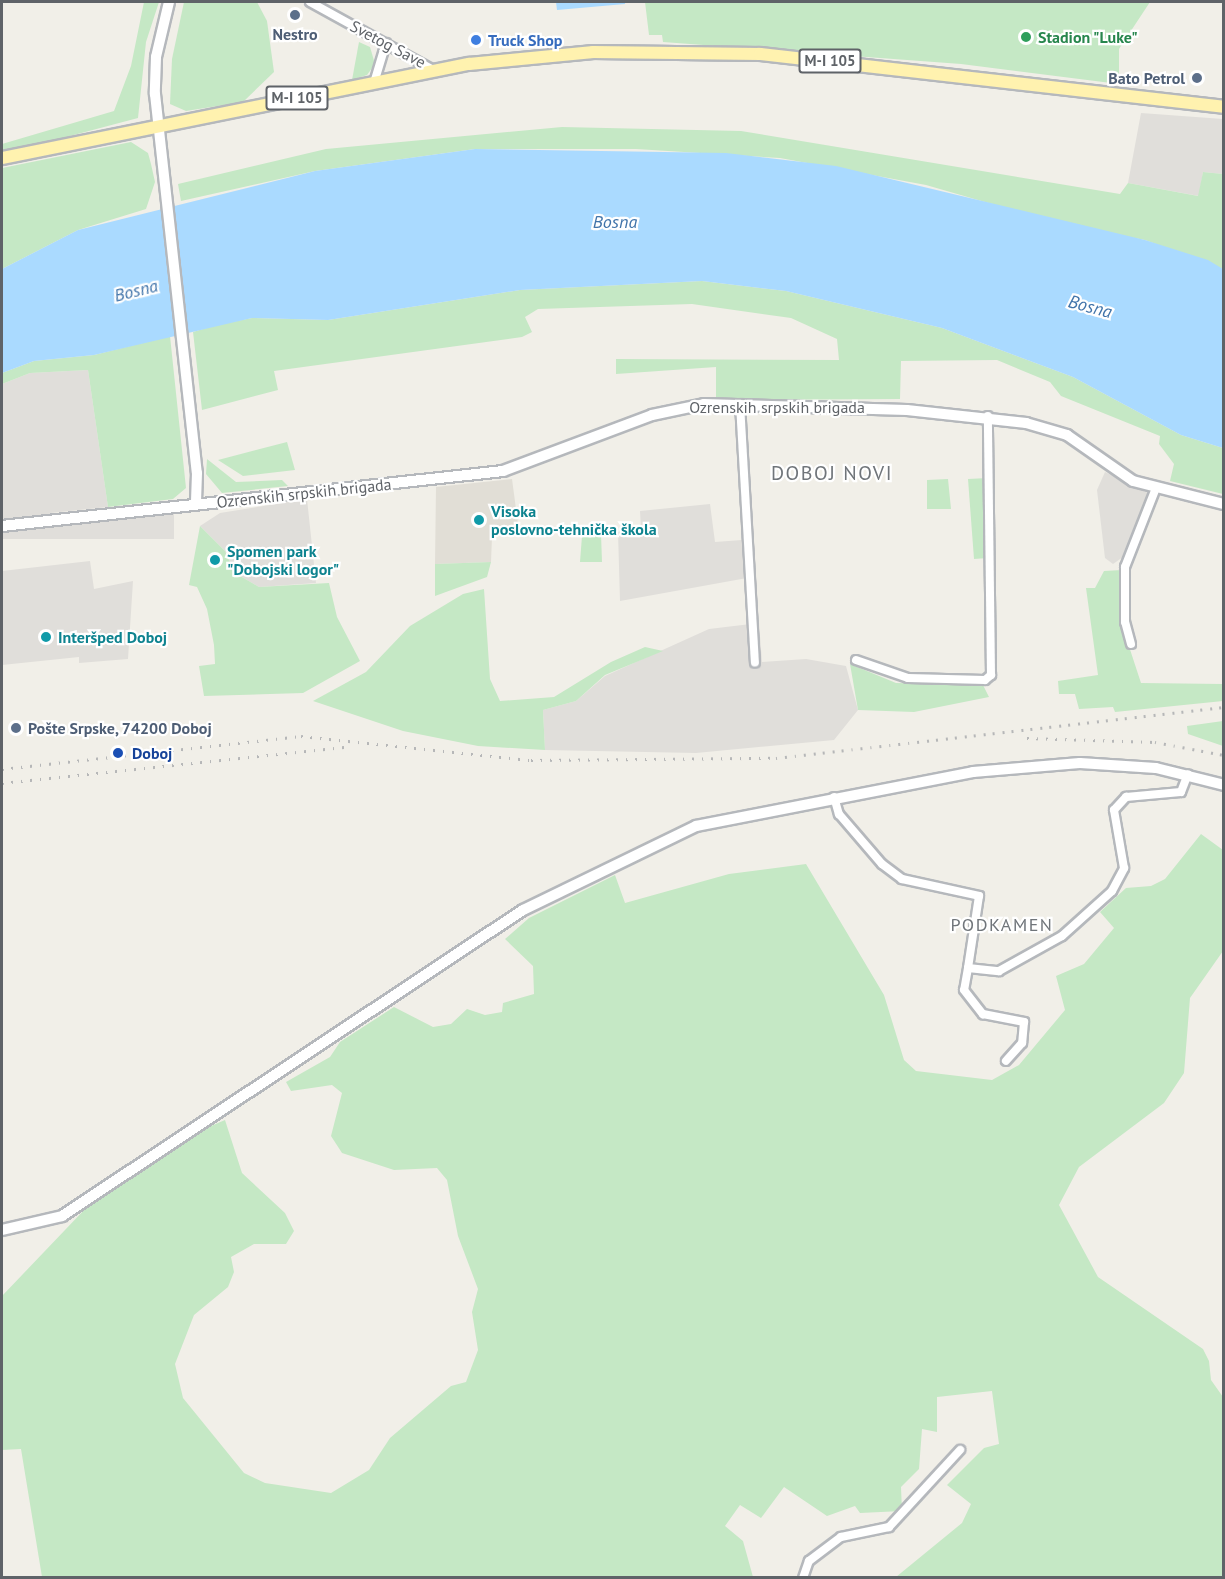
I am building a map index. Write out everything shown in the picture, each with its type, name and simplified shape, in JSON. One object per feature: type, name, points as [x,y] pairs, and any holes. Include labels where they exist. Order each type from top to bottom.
[{"type":"main road","name":"M-I 105","points":[[2,158],[435,71],[522,56],[593,52],[760,54],[1224,107]]},
{"type":"street","points":[[169,2],[156,57],[159,126],[163,181],[197,473],[196,504]]},
{"type":"street","name":"Svetog Save","points":[[310,2],[435,71]]},
{"type":"street","points":[[374,83],[386,43]]},
{"type":"street","points":[[740,404],[755,663]]},
{"type":"street","name":"Ozrenskih srpskih brigada","points":[[2,526],[512,469],[661,412],[740,404],[988,416],[1062,433],[1116,473],[1156,488],[1224,504]]},
{"type":"street","points":[[856,660],[908,678],[985,680],[991,675],[988,416]]},
{"type":"street","points":[[1131,645],[1125,622],[1125,567],[1156,488]]},
{"type":"street","points":[[2,1230],[62,1216],[368,1010],[553,894],[696,826],[834,797],[973,772],[1080,763],[1188,774],[1224,785]]},
{"type":"street","points":[[968,968],[999,971],[1062,936],[1120,879],[1123,852],[1114,810],[1126,797],[1183,791],[1188,774]]},
{"type":"street","points":[[834,797],[839,814],[882,864],[902,879],[979,896],[964,990],[983,1014],[1024,1022],[1022,1043],[1006,1061]]},
{"type":"street","points":[[803,1578],[809,1561],[842,1537],[890,1527],[960,1450]]},
{"type":"shaded area","points":[[1141,113],[1223,119],[1223,174],[1203,172],[1199,196],[1128,183]]},
{"type":"shaded area","points":[[88,370],[108,507],[2,518],[2,384],[30,373]]},
{"type":"shaded area","points":[[1105,472],[1148,493],[1123,557],[1113,564],[1105,558],[1097,490]]},
{"type":"shaded area","points":[[512,479],[518,524],[492,537],[491,562],[435,564],[436,487]]},
{"type":"shaded area","points":[[307,499],[316,583],[259,587],[235,573],[225,551],[200,526],[220,513]]},
{"type":"shaded area","points":[[710,504],[715,542],[742,540],[747,578],[620,601],[618,532],[641,529],[640,511]]},
{"type":"shaded area","points":[[2,513],[174,513],[174,539],[2,539]]},
{"type":"shaded area","points":[[90,561],[94,589],[133,581],[128,659],[79,663],[79,657],[2,665],[2,571]]},
{"type":"shaded area","points":[[759,623],[762,662],[806,659],[846,666],[858,710],[834,740],[696,753],[545,750],[543,710],[576,701],[605,676],[709,629]]},
{"type":"green space","points":[[144,2],[159,2],[146,42],[138,118],[2,154],[2,144],[114,111],[131,66]]},
{"type":"green space","points":[[184,2],[257,2],[267,21],[274,72],[243,102],[186,111],[170,104],[172,59]]},
{"type":"green space","points":[[645,2],[1150,2],[1119,49],[1119,84],[961,64],[663,42],[662,35],[649,35]]},
{"type":"green space","points":[[359,42],[370,47],[375,64],[367,75],[352,80]]},
{"type":"green space","points":[[562,127],[741,131],[1120,194],[1128,183],[1198,196],[1203,172],[1223,174],[1223,269],[1145,240],[1065,225],[926,185],[780,158],[636,149],[475,149],[315,171],[181,201],[178,184],[326,149]]},
{"type":"green space","points":[[131,142],[148,153],[151,164],[155,182],[146,209],[78,230],[2,269],[2,168]]},
{"type":"green space","points":[[702,281],[786,291],[942,328],[1073,377],[1181,435],[1223,448],[1223,494],[1170,481],[1174,464],[1159,444],[1160,436],[1061,396],[1050,382],[997,360],[901,361],[900,399],[716,400],[716,367],[616,374],[616,359],[839,360],[837,339],[791,318],[692,304],[538,309],[525,317],[532,332],[522,337],[274,371],[278,390],[202,410],[193,332],[216,325],[252,318],[328,320],[520,290]]},
{"type":"green space","points":[[170,336],[186,488],[173,499],[108,507],[88,370],[30,373],[2,384],[2,373],[34,361],[94,355]]},
{"type":"green space","points":[[287,442],[295,470],[243,476],[218,460]]},
{"type":"green space","points":[[207,459],[236,482],[282,480],[288,486],[222,493],[206,474]]},
{"type":"green space","points":[[988,478],[988,558],[974,559],[968,479]]},
{"type":"green space","points":[[948,479],[951,509],[927,509],[927,480]]},
{"type":"green space","points":[[200,526],[225,551],[235,573],[259,587],[329,583],[337,617],[360,661],[303,693],[204,696],[199,666],[215,664],[214,645],[207,609],[197,587],[189,585]]},
{"type":"green space","points":[[601,534],[602,562],[580,562],[582,536]]},
{"type":"green space","points":[[491,562],[487,577],[435,596],[435,564]]},
{"type":"green space","points":[[1122,570],[1122,625],[1141,683],[1223,684],[1223,701],[1115,712],[1113,707],[1079,709],[1075,694],[1059,694],[1058,681],[1098,675],[1086,588],[1095,588],[1104,571]]},
{"type":"green space","points":[[484,589],[490,679],[500,701],[554,697],[611,662],[645,647],[663,651],[605,675],[576,701],[543,710],[545,750],[478,746],[403,731],[313,701],[366,672],[410,626],[463,594]]},
{"type":"green space","points":[[850,664],[896,683],[983,685],[989,697],[914,712],[858,710]]},
{"type":"green space","points":[[1223,721],[1223,746],[1188,734],[1187,726]]},
{"type":"green space","points":[[1201,834],[1223,850],[1223,951],[1190,998],[1184,1073],[1164,1103],[1079,1167],[1059,1205],[1098,1277],[1203,1349],[1209,1361],[1211,1380],[1223,1397],[1223,1577],[896,1577],[962,1523],[971,1504],[947,1485],[984,1448],[999,1444],[992,1391],[937,1397],[937,1432],[922,1429],[919,1469],[901,1487],[902,1511],[860,1513],[855,1506],[827,1516],[784,1487],[761,1518],[740,1505],[725,1526],[743,1541],[753,1577],[42,1577],[21,1449],[2,1450],[2,1296],[86,1208],[204,1129],[225,1120],[242,1173],[285,1213],[294,1231],[286,1244],[254,1244],[231,1257],[234,1272],[228,1287],[194,1315],[175,1364],[183,1398],[244,1473],[265,1483],[331,1493],[369,1470],[390,1438],[451,1386],[466,1382],[478,1350],[472,1312],[478,1289],[458,1236],[447,1180],[437,1168],[394,1170],[342,1153],[331,1136],[342,1093],[332,1085],[291,1091],[286,1082],[330,1057],[340,1042],[394,1007],[433,1027],[451,1024],[467,1009],[485,1015],[502,1012],[503,1003],[534,994],[533,966],[505,939],[529,918],[615,875],[625,903],[729,874],[806,864],[884,995],[904,1060],[916,1071],[992,1080],[1019,1065],[1065,1010],[1056,976],[1084,964],[1114,928],[1100,912],[1126,888],[1151,886],[1165,879]]},
{"type":"water","points":[[556,2],[625,2],[625,4],[557,10]]},
{"type":"water","name":"Bosna","points":[[475,149],[726,153],[836,166],[1145,240],[1208,260],[1223,269],[1223,448],[1181,435],[1073,377],[942,328],[786,291],[702,281],[520,290],[328,320],[252,318],[94,355],[34,361],[2,373],[2,269],[78,230],[315,171]]},
{"type":"railway","points":[[2,769],[301,736],[531,760],[776,758],[1224,707]]},
{"type":"railway","points":[[1027,738],[1155,742],[1224,755]]},
{"type":"railway","points":[[2,783],[344,747]]},
{"type":"place","name":"Nestro","points":[[295,15]]},
{"type":"place","name":"Stadion \"Luke\"","points":[[1026,37]]},
{"type":"place","name":"Truck Shop","points":[[476,40]]},
{"type":"place","name":"Bato Petrol","points":[[1197,78]]},
{"type":"place","name":"Visoka poslovno-tehnička škola","points":[[479,520]]},
{"type":"place","name":"Spomen park \"Dobojski logor\"","points":[[215,560]]},
{"type":"place","name":"Interšped Doboj","points":[[46,637]]},
{"type":"place","name":"Pošte Srpske, 74200 Doboj","points":[[16,728]]},
{"type":"place","name":"Doboj","points":[[118,753]]},
{"type":"district","name":"DOBOJ NOVI","points":[[832,473]]},
{"type":"district","name":"PODKAMEN","points":[[1002,925]]}]
